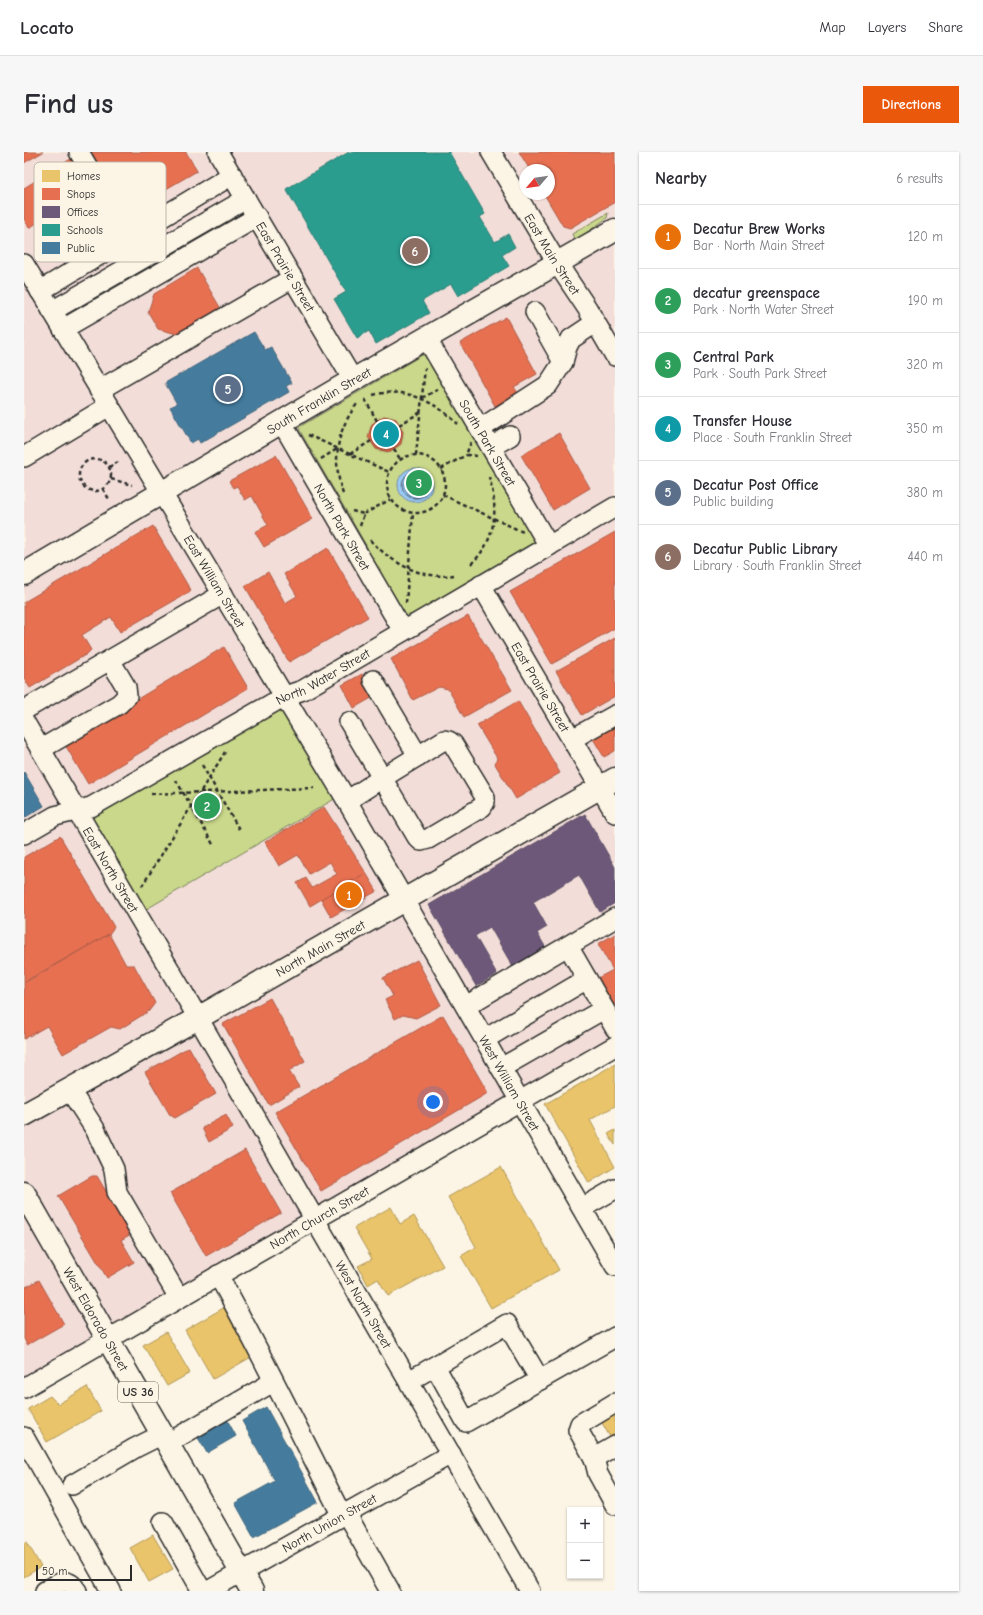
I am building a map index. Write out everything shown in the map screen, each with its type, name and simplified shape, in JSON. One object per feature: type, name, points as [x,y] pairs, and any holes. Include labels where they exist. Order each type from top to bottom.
[{"type":"main road","name":"South Franklin Street","points":[[24,574],[353,380],[615,230]]},
{"type":"main road","name":"North Main Street","points":[[24,1115],[198,1018],[608,783]]},
{"type":"main road","name":"West Eldorado Street","points":[[24,1193],[30,1217],[108,1338],[252,1591]]},
{"type":"street","points":[[79,152],[85,162]]},
{"type":"street","name":"East Prairie Street","points":[[218,152],[353,380]]},
{"type":"street","name":"East Main Street","points":[[491,152],[557,264],[596,323],[615,356]]},
{"type":"street","points":[[166,215],[232,175]]},
{"type":"street","points":[[166,245],[246,199]]},
{"type":"street","points":[[63,329],[257,217]]},
{"type":"street","points":[[40,291],[88,262]]},
{"type":"street","points":[[52,311],[137,262]]},
{"type":"street","name":"East William Street","points":[[24,264],[161,494],[285,696],[405,899]]},
{"type":"street","points":[[24,443],[104,397],[293,278]]},
{"type":"street","points":[[535,312],[563,362]]},
{"type":"street","points":[[475,435],[548,385],[563,362],[571,339],[596,323]]},
{"type":"street","name":"South Park Street","points":[[427,339],[485,452],[549,546]]},
{"type":"street","points":[[24,457],[104,397]]},
{"type":"street","name":"North Park Street","points":[[282,423],[403,632]]},
{"type":"street","points":[[485,452],[510,436]]},
{"type":"street","name":"North Water Street","points":[[24,834],[55,816],[91,807],[285,696],[303,690],[615,507]]},
{"type":"street","name":"East Prairie Street","points":[[482,585],[572,739],[608,783],[615,813]]},
{"type":"street","points":[[24,710],[223,594]]},
{"type":"street","points":[[41,749],[119,704],[127,696],[126,687],[110,660]]},
{"type":"street","points":[[373,680],[418,756]]},
{"type":"street","points":[[572,739],[615,715]]},
{"type":"street","name":"East North Street","points":[[24,721],[198,1018]]},
{"type":"street","points":[[347,801],[382,778],[444,740],[453,744],[484,796],[485,802],[482,807],[428,839],[421,841],[416,837],[382,778],[349,722]]},
{"type":"street","name":"West William Street","points":[[405,899],[615,1266]]},
{"type":"street","points":[[466,1006],[615,918]]},
{"type":"street","points":[[568,946],[615,1028]]},
{"type":"street","points":[[485,1039],[587,979]]},
{"type":"street","points":[[501,1068],[604,1009]]},
{"type":"street","name":"West North Street","points":[[198,1018],[530,1591]]},
{"type":"street","name":"North Church Street","points":[[24,1388],[108,1338],[615,1046]]},
{"type":"street","points":[[69,1089],[94,1130],[114,1170],[117,1192],[179,1298]]},
{"type":"street","points":[[582,1208],[615,1189]]},
{"type":"street","points":[[218,1275],[254,1341],[273,1382],[344,1514],[390,1591]]},
{"type":"street","points":[[409,1381],[507,1324],[540,1380]]},
{"type":"street","points":[[435,1366],[466,1422],[615,1337]]},
{"type":"street","points":[[72,1485],[135,1448],[165,1439],[273,1382]]},
{"type":"street","points":[[615,1402],[580,1424],[578,1430],[594,1458],[598,1474],[615,1506]]},
{"type":"street","points":[[24,1437],[111,1591]]},
{"type":"street","points":[[594,1458],[615,1446]]},
{"type":"street","name":"North Union Street","points":[[208,1591],[451,1454]]},
{"type":"street","points":[[163,1522],[202,1591]]},
{"type":"street","points":[[45,1591],[66,1581],[73,1584],[77,1591]]},
{"type":"path","points":[[416,455],[426,364]]},
{"type":"path","points":[[422,399],[440,388]]},
{"type":"path","points":[[373,395],[395,392],[413,395],[434,405],[460,426]]},
{"type":"path","points":[[365,399],[377,421]]},
{"type":"path","points":[[344,497],[338,474],[337,449],[342,428],[357,404]]},
{"type":"path","points":[[399,425],[421,412]]},
{"type":"path","points":[[305,434],[389,472]]},
{"type":"path","points":[[466,455],[475,435]]},
{"type":"path","points":[[349,454],[371,441]]},
{"type":"path","points":[[320,459],[337,449]]},
{"type":"path","points":[[394,449],[400,459]]},
{"type":"path","points":[[441,469],[466,455],[485,452]]},
{"type":"path","points":[[416,455],[430,458],[441,469],[445,484],[443,495],[437,504],[429,510],[414,513],[399,508],[391,499],[387,485],[389,472],[394,464],[400,459],[416,455]]},
{"type":"path","points":[[93,460],[103,461],[109,467],[111,479],[108,485],[103,489],[94,491],[85,488],[80,480],[80,470],[84,464],[93,460]]},
{"type":"path","points":[[109,467],[118,462]]},
{"type":"path","points":[[471,564],[487,545],[494,519],[493,495],[489,475]]},
{"type":"path","points":[[111,479],[132,485]]},
{"type":"path","points":[[103,489],[109,499]]},
{"type":"path","points":[[443,495],[525,533]]},
{"type":"path","points":[[351,511],[364,514],[391,499]]},
{"type":"path","points":[[406,603],[414,513]]},
{"type":"path","points":[[360,527],[364,514]]},
{"type":"path","points":[[366,537],[386,554],[408,569],[430,575],[454,575]]},
{"type":"path","points":[[142,886],[225,752]]},
{"type":"path","points":[[202,765],[240,831]]},
{"type":"path","points":[[176,780],[214,846]]},
{"type":"path","points":[[151,794],[314,788]]},
{"type":"shaded area","points":[[24,152],[615,152],[615,1036],[24,1381]]},
{"type":"green space","points":[[608,213],[607,218],[575,241],[572,234]]},
{"type":"green space","points":[[422,355],[427,357],[536,541],[411,615],[404,615],[367,555],[367,547],[299,427]]},
{"type":"green space","points":[[285,696],[343,794],[138,914],[76,810]]},
{"type":"water","points":[[412,468],[418,468],[422,469],[429,475],[432,485],[431,492],[425,499],[418,502],[412,502],[408,501],[401,495],[398,488],[398,482],[399,478],[405,471]]},
{"type":"building: Homes","points":[[615,1064],[615,1106],[590,1120],[615,1167],[589,1183],[545,1104]]},
{"type":"building: Homes","points":[[615,1130],[615,1145],[608,1134]]},
{"type":"building: Homes","points":[[501,1167],[559,1270],[491,1308],[461,1256],[476,1247],[448,1197]]},
{"type":"building: Homes","points":[[391,1207],[400,1224],[414,1216],[443,1266],[388,1296],[378,1279],[368,1285],[358,1266],[372,1259],[354,1228]]},
{"type":"building: Homes","points":[[225,1307],[253,1356],[213,1379],[185,1330]]},
{"type":"building: Homes","points":[[166,1332],[190,1373],[167,1386],[143,1345]]},
{"type":"building: Homes","points":[[87,1387],[101,1411],[47,1442],[28,1409],[50,1396],[58,1404]]},
{"type":"building: Homes","points":[[615,1407],[615,1434],[610,1437],[598,1416]]},
{"type":"building: Homes","points":[[153,1535],[173,1569],[149,1582],[130,1548]]},
{"type":"building: Homes","points":[[27,1542],[41,1567],[24,1577],[24,1544]]},
{"type":"building: Shops","points":[[24,152],[43,152],[24,163]]},
{"type":"building: Shops","points":[[86,152],[186,152],[197,171],[166,189],[166,162],[92,162]]},
{"type":"building: Shops","points":[[519,152],[615,152],[615,202],[570,228],[563,226],[548,200],[555,200],[555,164],[526,164]]},
{"type":"building: Shops","points":[[74,157],[77,162],[66,162]]},
{"type":"building: Shops","points":[[34,182],[34,225],[29,228],[24,219],[24,188]]},
{"type":"building: Shops","points":[[197,268],[221,309],[177,334],[158,329],[148,312],[154,294]]},
{"type":"building: Shops","points":[[506,317],[537,374],[514,387],[518,393],[495,406],[460,343]]},
{"type":"building: Shops","points":[[384,416],[396,419],[403,432],[401,444],[389,452],[376,449],[368,437],[372,424]]},
{"type":"building: Shops","points":[[559,433],[590,488],[553,510],[521,455]]},
{"type":"building: Shops","points":[[276,455],[313,519],[264,547],[255,532],[268,525],[252,496],[245,500],[237,486],[233,488],[229,481]]},
{"type":"building: Shops","points":[[153,526],[191,591],[120,632],[111,617],[82,635],[91,650],[87,654],[30,688],[24,678],[24,602]]},
{"type":"building: Shops","points":[[615,532],[615,628],[552,664],[510,592]]},
{"type":"building: Shops","points":[[328,548],[368,617],[289,662],[245,586],[268,572],[285,603],[297,596],[284,574]]},
{"type":"building: Shops","points":[[468,616],[512,690],[464,717],[448,689],[439,687],[413,700],[391,659]]},
{"type":"building: Shops","points":[[615,638],[615,696],[582,715],[556,671]]},
{"type":"building: Shops","points":[[224,647],[248,688],[88,784],[64,743]]},
{"type":"building: Shops","points":[[362,674],[375,696],[354,708],[342,685]]},
{"type":"building: Shops","points":[[518,701],[560,773],[516,799],[495,764],[497,758],[477,725]]},
{"type":"building: Shops","points":[[615,724],[615,751],[604,757],[592,737]]},
{"type":"building: Shops","points":[[324,807],[366,873],[310,906],[297,883],[306,878],[312,888],[337,874],[330,862],[309,874],[298,855],[279,866],[265,842]]},
{"type":"building: Shops","points":[[60,836],[114,927],[109,934],[24,982],[24,857]]},
{"type":"building: Shops","points":[[366,873],[377,891],[331,917],[321,899]]},
{"type":"building: Shops","points":[[109,934],[126,965],[134,965],[155,1003],[149,1011],[120,1029],[111,1027],[63,1054],[47,1026],[24,1039],[24,983]]},
{"type":"building: Shops","points":[[615,934],[615,1014],[594,980],[613,970],[598,944]]},
{"type":"building: Shops","points":[[417,960],[441,1005],[416,1018],[403,1015],[395,1019],[385,1000],[393,996],[383,978]]},
{"type":"building: Shops","points":[[270,998],[305,1061],[289,1071],[299,1087],[269,1105],[223,1024]]},
{"type":"building: Shops","points":[[443,1015],[488,1093],[321,1191],[275,1112]]},
{"type":"building: Shops","points":[[189,1047],[216,1094],[175,1118],[170,1115],[145,1072]]},
{"type":"building: Shops","points":[[226,1115],[233,1128],[209,1142],[202,1128]]},
{"type":"building: Shops","points":[[245,1150],[281,1213],[206,1256],[170,1193]]},
{"type":"building: Shops","points":[[92,1176],[97,1176],[131,1234],[121,1240],[134,1262],[107,1278],[58,1196]]},
{"type":"building: Shops","points":[[39,1280],[64,1324],[27,1345],[24,1339],[24,1288]]},
{"type":"building: Offices","points":[[585,814],[615,867],[615,903],[600,912],[579,875],[533,902],[547,927],[537,933],[546,948],[513,967],[490,927],[475,936],[497,974],[476,986],[429,905]]},
{"type":"building: Schools","points":[[349,152],[449,152],[485,214],[480,217],[495,242],[508,234],[515,247],[502,255],[509,266],[458,296],[451,284],[422,301],[429,313],[376,344],[369,331],[357,338],[334,299],[346,292],[286,189]]},
{"type":"building: Public","points":[[254,332],[265,350],[271,347],[292,383],[286,386],[289,392],[200,443],[198,439],[191,443],[170,407],[177,404],[165,383]]},
{"type":"building: Public","points":[[24,772],[44,806],[24,818]]},
{"type":"building: Public","points":[[266,1407],[318,1502],[254,1537],[235,1503],[275,1481],[242,1421]]},
{"type":"building: Public","points":[[224,1414],[236,1436],[207,1453],[194,1431]]},
{"type":"place","name":"Decatur Public Library","points":[[415,251]]},
{"type":"place","name":"Decatur Post Office","points":[[228,389]]},
{"type":"place","name":"Transfer House","points":[[386,434]]},
{"type":"place","name":"Central Park","points":[[419,483]]},
{"type":"place","name":"decatur greenspace","points":[[207,806]]},
{"type":"place","name":"Decatur Brew Works","points":[[349,895]]}]
